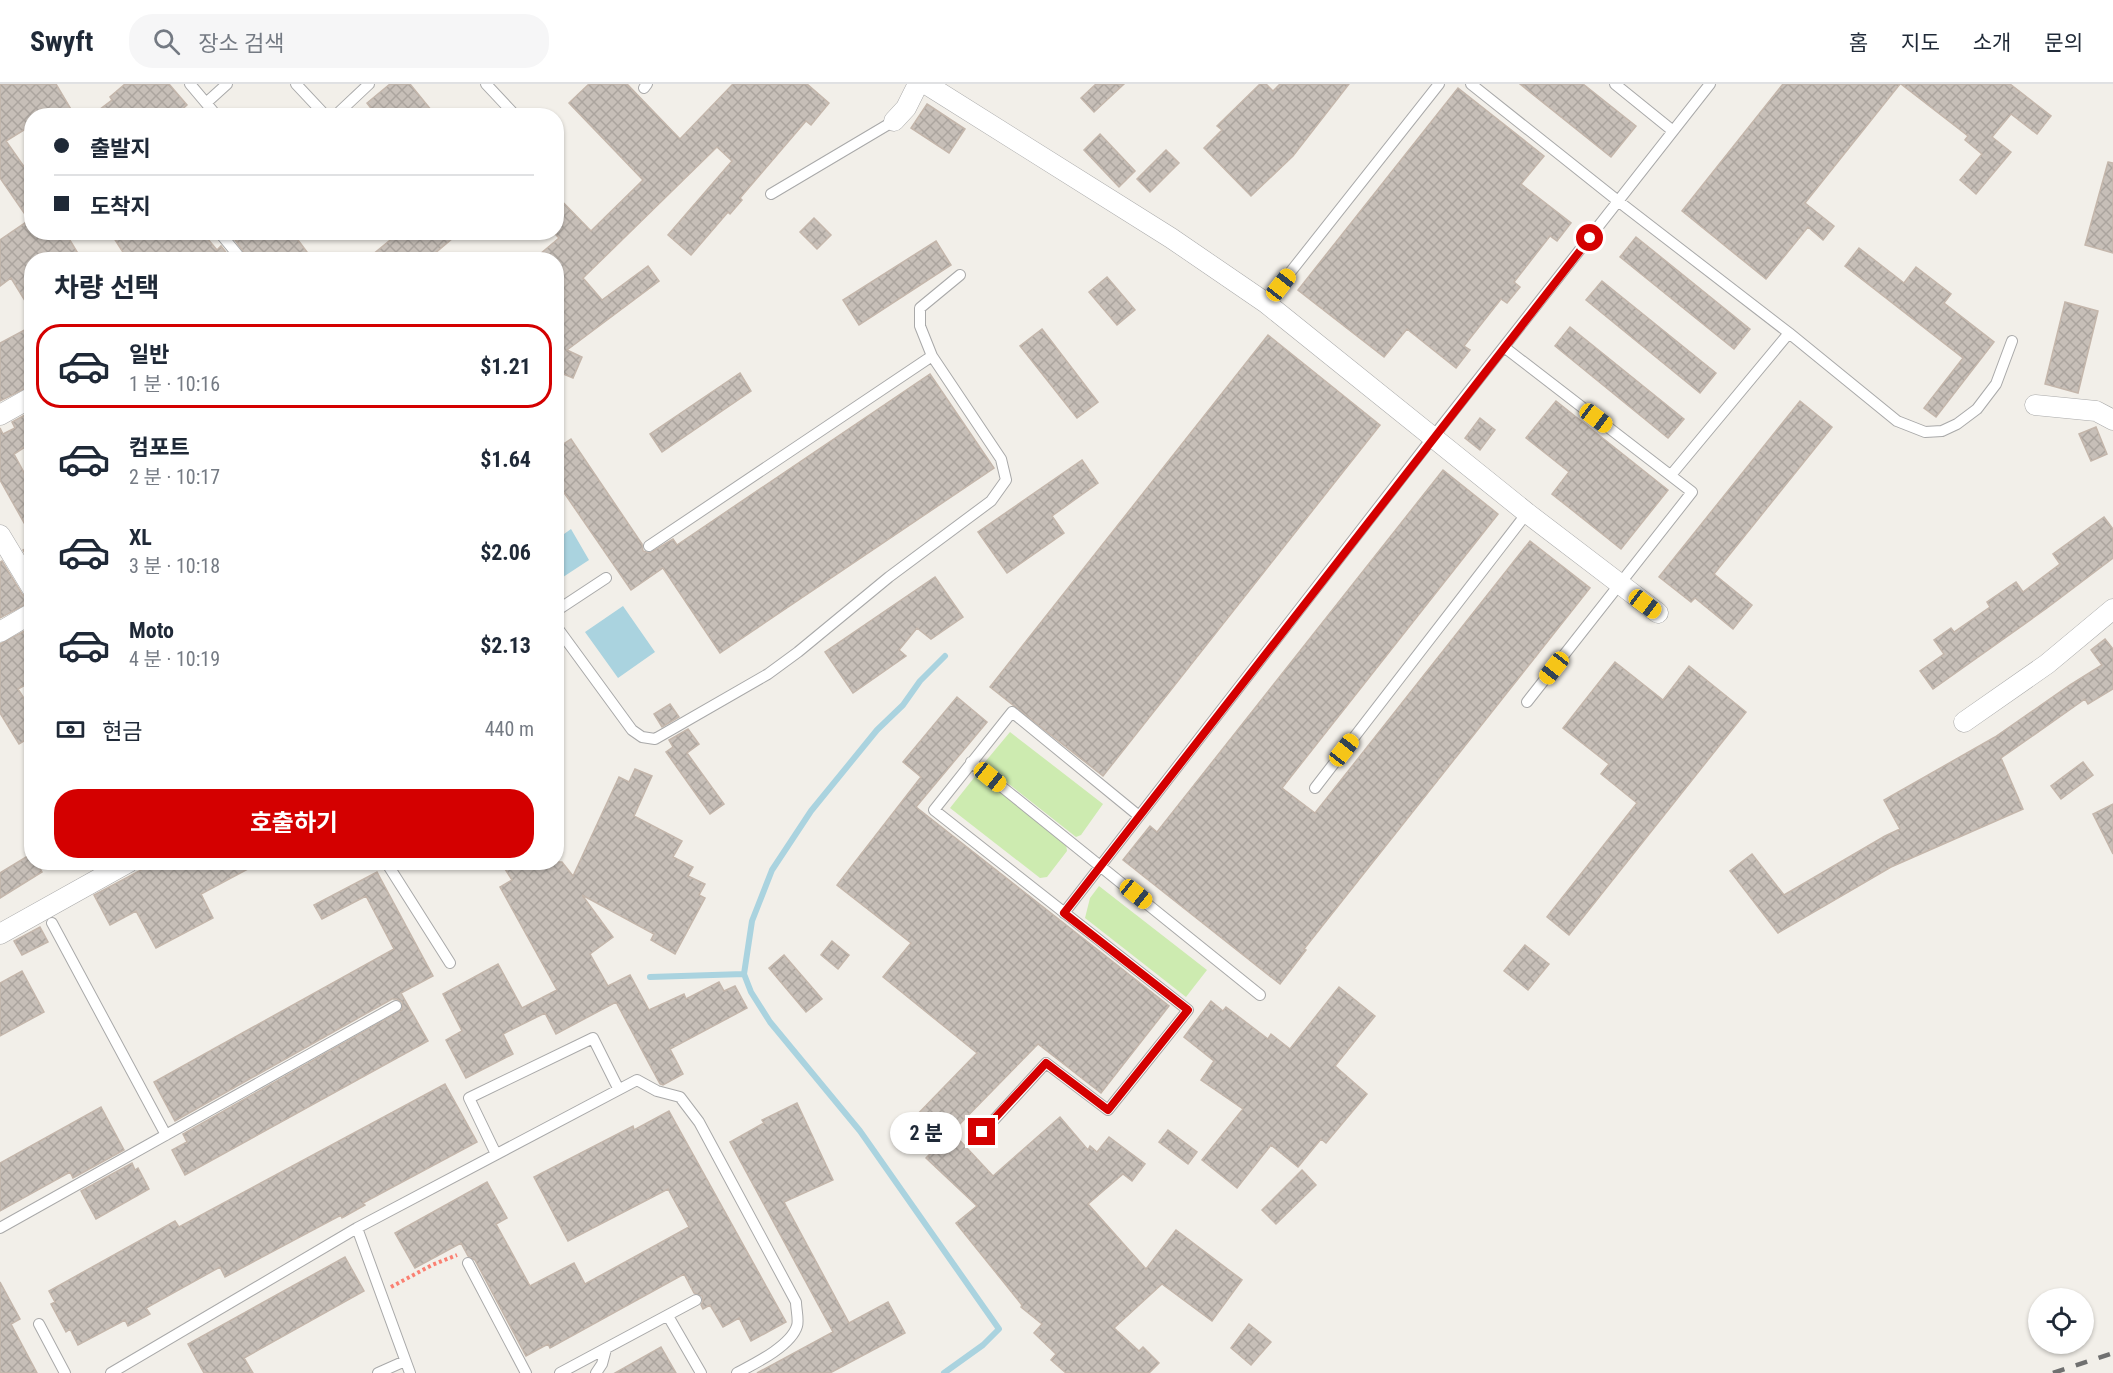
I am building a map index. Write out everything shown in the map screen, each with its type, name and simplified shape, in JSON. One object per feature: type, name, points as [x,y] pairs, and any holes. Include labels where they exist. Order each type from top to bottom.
[{"type":"street","points":[[894,122],[906,108],[918,84]]},
{"type":"street","points":[[926,84],[1161,232],[1266,303],[1527,513],[1658,613]]},
{"type":"street","points":[[0,416],[24,402]]},
{"type":"street","points":[[2035,405],[2096,411],[2113,420]]},
{"type":"street","points":[[0,535],[24,575]]},
{"type":"street","points":[[1964,722],[2047,664],[2113,609]]},
{"type":"street","points":[[0,632],[24,618]]},
{"type":"street","points":[[0,934],[48,916],[117,870]]},
{"type":"lane","points":[[190,84],[210,108]]},
{"type":"lane","points":[[206,103],[227,84]]},
{"type":"lane","points":[[296,84],[318,108]]},
{"type":"lane","points":[[344,108],[369,84]]},
{"type":"lane","points":[[486,84],[508,108]]},
{"type":"lane","points":[[1266,303],[1439,84]]},
{"type":"lane","points":[[1471,84],[1790,333],[1897,421],[1924,432],[1942,431],[1957,424],[1977,409],[1996,384],[2012,342]]},
{"type":"lane","points":[[1615,84],[1673,131]]},
{"type":"lane","points":[[1064,913],[1710,84]]},
{"type":"lane","points":[[771,194],[894,122]]},
{"type":"lane","points":[[226,240],[235,252]]},
{"type":"lane","points":[[564,637],[632,730],[642,737],[655,739],[768,674],[889,577],[991,501],[1006,480],[1001,459],[932,356],[920,326],[920,308],[960,275]]},
{"type":"lane","points":[[1671,475],[1790,333]]},
{"type":"lane","points":[[1504,347],[1692,492],[1527,702]]},
{"type":"lane","points":[[650,546],[932,356]]},
{"type":"lane","points":[[1315,788],[1527,513]]},
{"type":"lane","points":[[564,606],[606,578]]},
{"type":"lane","points":[[982,1132],[1046,1063],[1108,1110],[1188,1010],[934,810],[1011,712],[1139,816]]},
{"type":"lane","points":[[971,762],[1260,995]]},
{"type":"lane","points":[[391,870],[450,963]]},
{"type":"lane","points":[[48,916],[166,1135]]},
{"type":"lane","points":[[0,1228],[396,1006]]},
{"type":"lane","points":[[496,1154],[469,1098],[593,1038],[618,1088]]},
{"type":"lane","points":[[111,1373],[357,1228],[618,1088],[637,1080],[657,1090],[680,1097],[699,1122],[796,1302],[797,1326],[788,1338],[767,1356],[737,1373]]},
{"type":"lane","points":[[357,1228],[410,1373]]},
{"type":"lane","points":[[468,1263],[526,1373]]},
{"type":"lane","points":[[560,1373],[696,1300]]},
{"type":"lane","points":[[668,1316],[701,1373]]},
{"type":"lane","points":[[39,1324],[65,1373]]},
{"type":"lane","points":[[596,1373],[602,1364],[606,1349]]},
{"type":"lane","points":[[378,1373],[405,1361]]},
{"type":"path","points":[[380,1293],[456,1254],[462,1256],[468,1263]]},
{"type":"green space","points":[[1010,732],[1103,804],[1081,835],[1076,837],[986,766],[985,762]]},
{"type":"green space","points":[[977,774],[1066,844],[1067,851],[1047,877],[1040,878],[950,808]]},
{"type":"green space","points":[[1099,886],[1207,970],[1186,997],[1085,918],[1090,898]]},
{"type":"water","points":[[571,529],[589,560],[564,576],[564,534]]},
{"type":"water","points":[[623,606],[655,652],[618,678],[585,632]]},
{"type":"building","points":[[0,84],[56,84],[70,108],[24,108],[24,130],[6,141],[24,167],[24,213],[0,178]]},
{"type":"building","points":[[125,84],[169,84],[187,105],[184,108],[102,108],[112,100],[110,97]]},
{"type":"building","points":[[390,84],[410,84],[430,108],[371,108],[367,103]]},
{"type":"building","points":[[589,84],[627,84],[680,139],[733,84],[807,84],[829,103],[811,125],[806,121],[740,198],[742,200],[730,214],[728,212],[691,255],[668,235],[732,161],[717,147],[583,278],[602,300],[648,266],[659,281],[567,350],[582,357],[573,378],[564,374],[564,252],[542,252],[557,240],[564,240],[564,203],[591,231],[643,180],[569,103]]},
{"type":"building","points":[[1096,84],[1124,84],[1094,112],[1081,98]]},
{"type":"building","points":[[1260,84],[1266,84],[1273,91],[1280,84],[1349,84],[1293,156],[1251,196],[1204,148],[1222,130],[1217,126]]},
{"type":"building","points":[[1520,84],[1583,84],[1636,126],[1611,157]]},
{"type":"building","points":[[1783,84],[1900,84],[1805,203],[1834,226],[1823,240],[1808,227],[1766,279],[1682,211]]},
{"type":"building","points":[[1901,84],[2010,84],[2051,116],[2037,134],[2011,114],[1992,137],[2011,152],[1976,194],[1960,180],[1982,154],[1965,140],[1968,136]]},
{"type":"building","points":[[1458,88],[1544,156],[1521,184],[1571,223],[1557,241],[1550,236],[1514,282],[1520,287],[1507,303],[1501,299],[1464,346],[1470,350],[1456,368],[1407,329],[1384,357],[1298,290]]},
{"type":"building","points":[[927,104],[965,129],[949,153],[911,128]]},
{"type":"building","points":[[1100,134],[1135,171],[1119,187],[1084,150]]},
{"type":"building","points":[[1166,150],[1179,163],[1150,192],[1137,179]]},
{"type":"building","points":[[2108,162],[2113,163],[2113,253],[2085,245]]},
{"type":"building","points":[[814,218],[831,235],[817,249],[800,232]]},
{"type":"building","points":[[24,223],[24,240],[70,240],[77,252],[24,252],[24,299],[11,278],[0,286],[0,240]]},
{"type":"building","points":[[1636,237],[1750,329],[1734,349],[1620,257]]},
{"type":"building","points":[[115,240],[209,240],[217,250],[221,246],[226,252],[123,252]]},
{"type":"building","points":[[235,240],[298,240],[307,252],[243,252]]},
{"type":"building","points":[[390,240],[451,240],[436,252],[376,252]]},
{"type":"building","points":[[936,241],[951,265],[859,325],[843,300]]},
{"type":"building","points":[[1859,248],[1904,283],[1916,267],[1951,294],[1944,303],[1994,342],[1936,417],[1924,408],[1963,358],[1845,266]]},
{"type":"building","points":[[1107,277],[1135,310],[1117,325],[1089,292]]},
{"type":"building","points":[[1602,281],[1716,373],[1700,393],[1586,300]]},
{"type":"building","points":[[2065,302],[2098,311],[2078,393],[2045,384]]},
{"type":"building","points":[[1570,327],[1684,419],[1668,438],[1555,346]]},
{"type":"building","points":[[1042,329],[1098,402],[1077,418],[1020,346]]},
{"type":"building","points":[[24,330],[24,389],[0,401],[0,343]]},
{"type":"building","points":[[1268,335],[1380,425],[1103,776],[990,687]]},
{"type":"building","points":[[740,373],[751,391],[662,452],[650,434]]},
{"type":"building","points":[[930,374],[994,468],[720,653],[663,568],[631,590],[564,493],[564,444],[571,439],[642,544],[643,551],[650,553],[673,539],[677,545]]},
{"type":"building","points":[[1556,401],[1668,490],[1621,549],[1552,494],[1569,472],[1526,438]]},
{"type":"building","points":[[1800,401],[1832,427],[1714,574],[1752,605],[1733,629],[1695,598],[1691,602],[1659,577]]},
{"type":"building","points":[[24,415],[24,448],[14,454],[24,472],[24,523],[0,480],[0,428],[3,434],[15,428],[12,422]]},
{"type":"building","points":[[1480,418],[1495,430],[1480,450],[1465,438]]},
{"type":"building","points":[[2096,427],[2107,454],[2091,461],[2079,434]]},
{"type":"building","points":[[1082,460],[1098,483],[1052,516],[1064,533],[1007,573],[978,532]]},
{"type":"building","points":[[1443,470],[1498,514],[1282,788],[1315,813],[1530,541],[1590,588],[1304,949],[1306,950],[1280,984],[1123,860],[1150,826],[1157,832]]},
{"type":"building","points":[[2104,517],[2113,529],[2113,558],[1933,689],[1920,671],[1944,654],[1934,640],[1951,628],[1954,632],[1990,607],[1987,602],[2016,582],[2023,592],[2060,564],[2053,554]]},
{"type":"building","points":[[2,561],[24,595],[24,605],[0,618],[0,562]]},
{"type":"building","points":[[935,577],[963,617],[931,639],[917,628],[899,650],[906,656],[853,693],[825,652]]},
{"type":"building","points":[[24,631],[24,686],[18,689],[24,698],[24,741],[19,744],[0,713],[0,644]]},
{"type":"building","points":[[2105,639],[2113,649],[2113,689],[2088,704],[2085,699],[2001,758],[2023,809],[1891,867],[1778,933],[1730,871],[1752,854],[1784,895],[1900,829],[1884,800],[1995,737],[2102,665],[2091,650]]},
{"type":"building","points":[[1615,662],[1663,700],[1689,666],[1746,712],[1569,935],[1547,917],[1637,803],[1601,774],[1609,764],[1563,728]]},
{"type":"building","points":[[957,697],[987,722],[916,807],[1169,1006],[1101,1093],[1038,1044],[952,1132],[993,1176],[1060,1117],[1088,1150],[1090,1146],[1097,1152],[1109,1137],[1145,1164],[1132,1181],[1123,1174],[1088,1204],[1146,1269],[1176,1230],[1242,1280],[1212,1321],[1162,1284],[1114,1328],[1139,1351],[1143,1347],[1159,1363],[1149,1373],[1066,1373],[1051,1360],[1056,1354],[1034,1333],[1042,1324],[1021,1307],[1022,1305],[956,1223],[977,1206],[926,1158],[937,1147],[911,1121],[977,1053],[883,977],[911,943],[837,885],[921,777],[903,762]]},
{"type":"building","points":[[670,704],[679,717],[662,727],[654,714]]},
{"type":"building","points":[[688,729],[699,744],[687,753],[724,804],[710,814],[666,752],[673,747],[669,740]]},
{"type":"building","points":[[2083,762],[2093,775],[2061,799],[2051,786]]},
{"type":"building","points":[[635,769],[652,776],[634,816],[682,841],[673,857],[693,867],[688,876],[705,884],[699,895],[705,898],[675,954],[651,940],[654,934],[582,895],[613,937],[590,954],[608,986],[630,975],[649,1010],[684,994],[686,999],[719,982],[724,991],[735,986],[747,1008],[670,1049],[683,1074],[663,1085],[660,1084],[616,1002],[556,1034],[545,1013],[503,1034],[513,1054],[466,1078],[446,1040],[462,1031],[443,994],[498,964],[522,1008],[557,990],[500,887],[512,880],[506,870],[564,870],[564,865],[573,876],[619,777],[629,782]]},
{"type":"building","points":[[2113,804],[2113,854],[2093,814]]},
{"type":"building","points":[[24,858],[24,870],[41,870],[42,872],[0,898],[0,873]]},
{"type":"building","points":[[141,870],[246,870],[201,894],[213,918],[156,948],[136,911],[110,925],[94,895]]},
{"type":"building","points":[[377,872],[433,976],[401,993],[428,1041],[185,1175],[172,1150],[187,1142],[183,1134],[402,1010],[402,1002],[392,999],[175,1121],[154,1082],[394,949],[366,896],[322,919],[314,905]]},
{"type":"building","points":[[40,927],[48,942],[22,955],[14,941]]},
{"type":"building","points":[[832,941],[849,955],[838,969],[821,955]]},
{"type":"building","points":[[1525,945],[1549,964],[1528,990],[1504,971]]},
{"type":"building","points":[[784,955],[822,999],[806,1012],[769,968]]},
{"type":"building","points":[[22,971],[44,1012],[0,1036],[0,983]]},
{"type":"building","points":[[1339,987],[1375,1016],[1335,1066],[1367,1094],[1326,1143],[1321,1139],[1298,1167],[1271,1145],[1237,1188],[1202,1160],[1243,1109],[1201,1080],[1214,1061],[1184,1037],[1211,1001],[1223,1011],[1226,1007],[1268,1039],[1271,1034],[1290,1049]]},
{"type":"building","points":[[445,1084],[477,1142],[363,1203],[365,1205],[342,1218],[341,1215],[225,1277],[220,1267],[146,1308],[150,1314],[128,1326],[125,1320],[78,1345],[70,1329],[66,1332],[51,1304],[55,1302],[49,1291],[175,1221],[179,1227]]},
{"type":"building","points":[[797,1103],[833,1180],[784,1202],[849,1323],[888,1302],[905,1333],[830,1373],[757,1373],[833,1332],[730,1142],[764,1123],[762,1120]]},
{"type":"building","points":[[101,1107],[124,1150],[73,1178],[70,1172],[0,1211],[0,1163]]},
{"type":"building","points":[[669,1111],[786,1322],[751,1341],[739,1318],[723,1327],[710,1305],[703,1309],[702,1296],[694,1293],[684,1274],[550,1348],[548,1344],[526,1356],[475,1260],[468,1256],[461,1243],[415,1268],[395,1233],[487,1182],[507,1218],[496,1224],[530,1286],[574,1263],[585,1284],[689,1227],[668,1189],[568,1241],[534,1177],[633,1126],[634,1130]]},
{"type":"building","points":[[1168,1130],[1197,1152],[1188,1164],[1159,1142]]},
{"type":"building","points":[[132,1163],[135,1170],[138,1168],[149,1189],[96,1219],[81,1191]]},
{"type":"building","points":[[1302,1170],[1316,1185],[1276,1224],[1262,1210]]},
{"type":"building","points":[[345,1257],[364,1291],[244,1358],[253,1373],[204,1373],[188,1344]]},
{"type":"building","points":[[0,1282],[20,1319],[11,1324],[37,1373],[0,1373]]},
{"type":"building","points":[[1249,1324],[1271,1342],[1251,1365],[1231,1348]]},
{"type":"building","points":[[661,1347],[676,1373],[615,1373]]},
{"type":"waterway","points":[[944,1373],[983,1345],[999,1329],[860,1131],[770,1022],[751,992],[744,974],[752,921],[772,870],[811,811],[877,730],[903,705],[920,681],[945,656]]},
{"type":"waterway","points":[[650,977],[744,974]]},
{"type":"railway","points":[[2053,1373],[2113,1353]]},
{"type":"route","points":[[982,1132],[1046,1063],[1108,1110],[1188,1010],[1064,913],[1590,238]]}]
